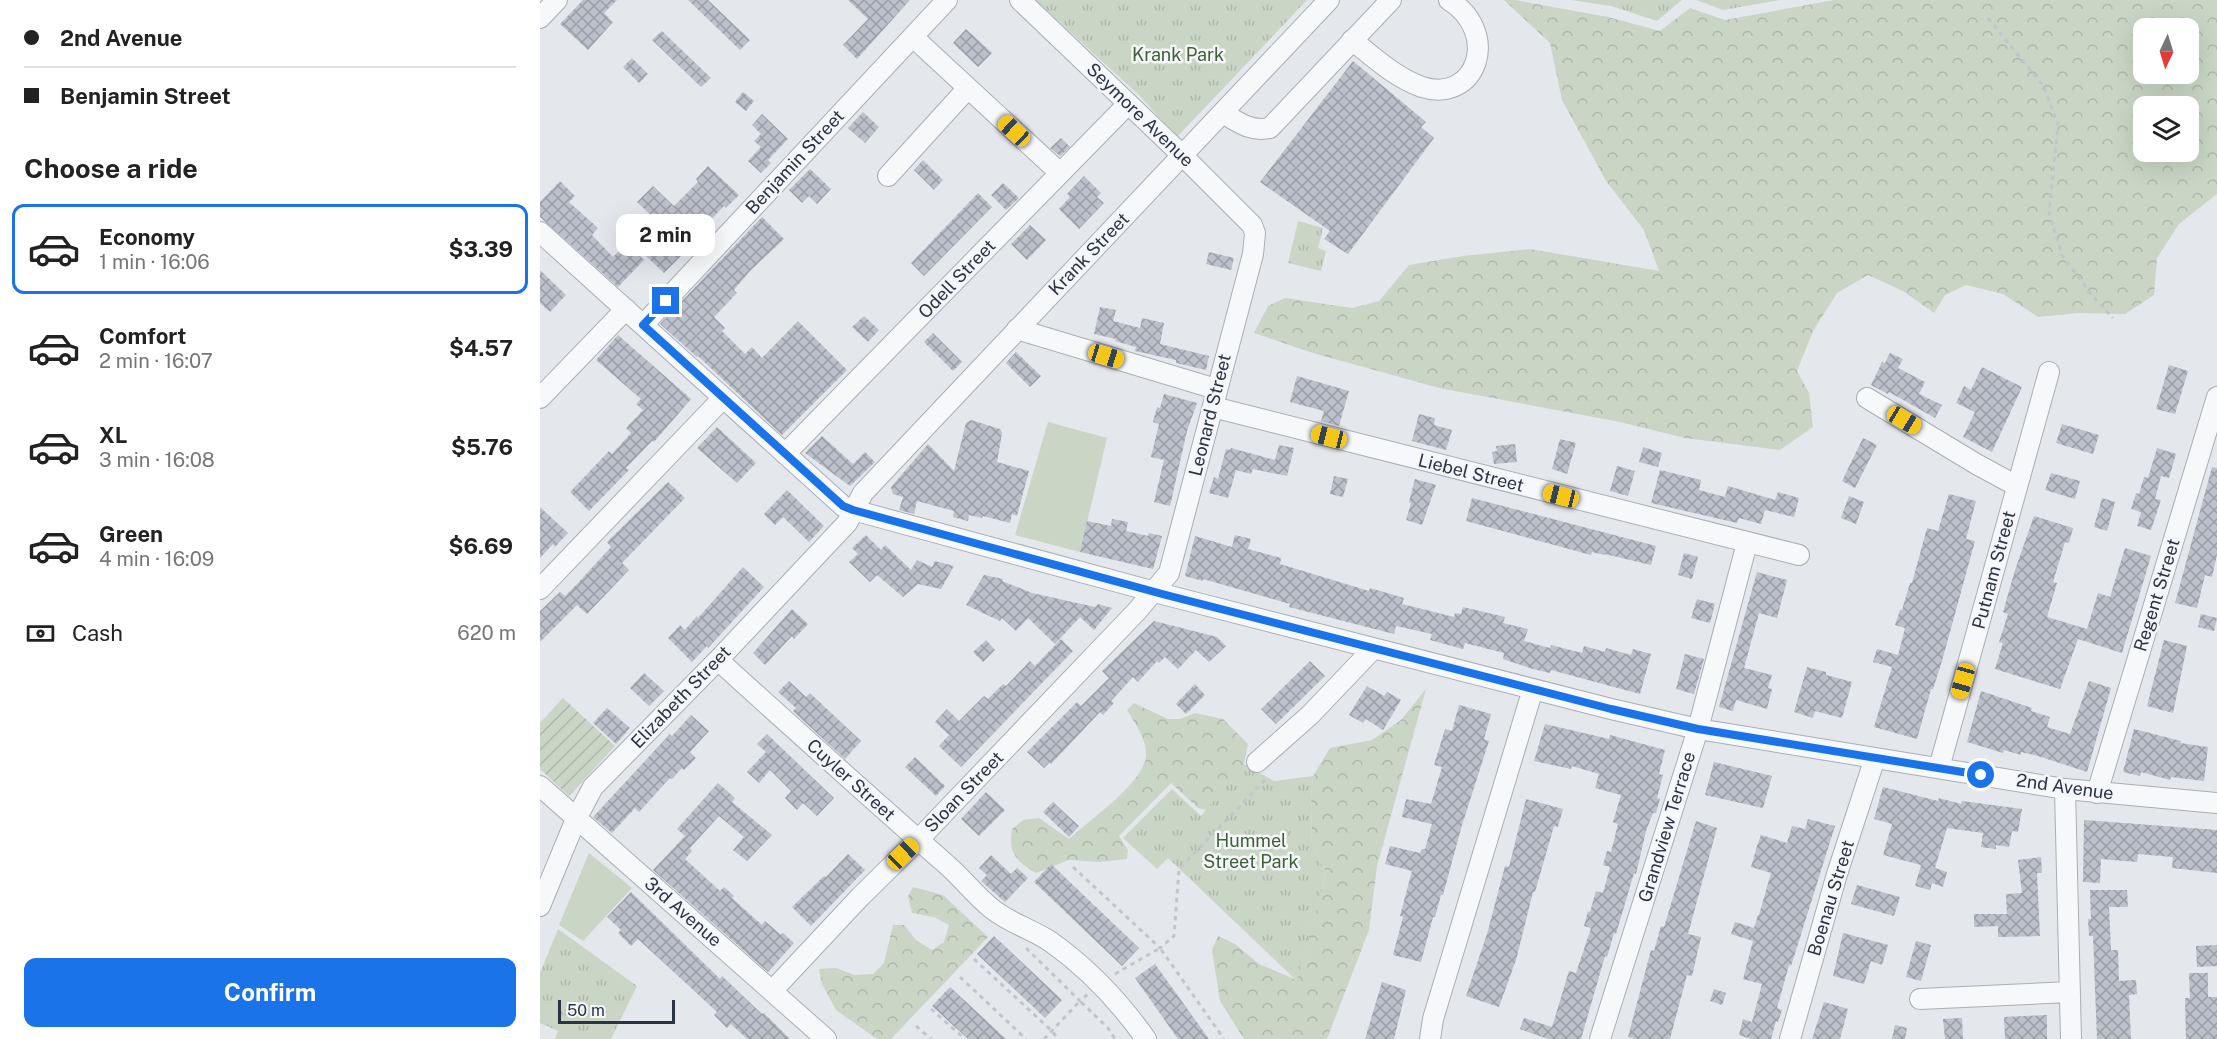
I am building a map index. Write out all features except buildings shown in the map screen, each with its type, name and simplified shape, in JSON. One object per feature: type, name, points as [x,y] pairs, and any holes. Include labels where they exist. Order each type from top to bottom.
[{"type":"street","points":[[540,18],[557,0]]},
{"type":"street","name":"Benjamin Street","points":[[643,325],[947,0]]},
{"type":"street","name":"Seymore Avenue","points":[[1020,0],[1183,156],[1252,225],[1255,233]]},
{"type":"street","name":"Krank Street","points":[[853,510],[863,493],[1329,0]]},
{"type":"street","points":[[1223,113],[1249,128],[1260,130],[1270,128],[1391,0]]},
{"type":"street","points":[[1352,40],[1386,67],[1422,87],[1443,90],[1461,82],[1473,68],[1479,53],[1478,37],[1474,25],[1449,0]]},
{"type":"street","points":[[913,37],[1060,173]]},
{"type":"street","points":[[888,176],[968,88]]},
{"type":"street","name":"Odell Street","points":[[785,454],[1128,104]]},
{"type":"street","name":"2nd Avenue","points":[[540,232],[843,506],[853,510],[1373,649],[1698,729],[2065,789],[2217,803]]},
{"type":"street","name":"Leonard Street","points":[[1154,592],[1169,573],[1253,254],[1255,233]]},
{"type":"street","points":[[540,398],[626,309]]},
{"type":"street","name":"Liebel Street","points":[[1017,329],[1214,398],[1747,543],[1799,555]]},
{"type":"street","name":"Putnam Street","points":[[1939,768],[2049,372]]},
{"type":"street","name":"Regent Street","points":[[2097,793],[2217,397]]},
{"type":"street","points":[[540,589],[723,398]]},
{"type":"street","points":[[1867,398],[2017,486]]},
{"type":"street","name":"Elizabeth Street","points":[[540,906],[544,885],[593,787],[718,660],[847,523],[853,510]]},
{"type":"street","name":"Grandview Terrace","points":[[1600,1039],[1698,729],[1747,543]]},
{"type":"street","name":"Sloan Street","points":[[773,990],[1154,592]]},
{"type":"street","points":[[1257,762],[1310,716],[1373,649]]},
{"type":"street","name":"Cuyler Street","points":[[718,660],[955,872],[990,908],[1049,941],[1092,974],[1124,1009],[1146,1039]]},
{"type":"street","points":[[1430,1039],[1433,1018],[1533,689]]},
{"type":"street","name":"Boenau Street","points":[[1790,1039],[1837,874],[1875,758]]},
{"type":"street","name":"3rd Avenue","points":[[540,786],[826,1039]]},
{"type":"street","points":[[2065,789],[2071,1039]]},
{"type":"street","points":[[1920,999],[2070,992]]},
{"type":"path","points":[[1988,18],[2044,87],[2058,125],[2049,213],[2062,255],[2091,294],[2113,318]]},
{"type":"path","points":[[1044,1039],[1080,1001],[1101,983],[1160,948],[1174,936],[1179,869],[1266,778],[1257,762]]},
{"type":"path","points":[[1073,867],[1160,948],[1224,1039]]},
{"type":"path","points":[[1019,942],[1108,1028],[1115,1039]]},
{"type":"path","points":[[974,959],[1058,1039]]},
{"type":"path","points":[[960,977],[1026,1039]]},
{"type":"path","points":[[931,1009],[965,1039]]},
{"type":"path","points":[[916,1026],[931,1039]]},
{"type":"green space","name":"Krank Park","points":[[1035,0],[1307,0],[1177,137],[1139,95]]},
{"type":"green space","points":[[1504,0],[1608,17],[1660,31],[1690,8],[1725,20],[1834,0],[2217,0],[2217,194],[2179,224],[2157,258],[2154,295],[2125,314],[2078,313],[2038,317],[2003,294],[1966,285],[1945,295],[1934,313],[1903,291],[1868,275],[1837,293],[1813,331],[1797,371],[1809,393],[1813,427],[1780,450],[1685,438],[1620,422],[1439,388],[1313,353],[1254,333],[1268,306],[1285,298],[1352,308],[1379,301],[1409,265],[1463,256],[1530,249],[1659,271],[1644,230],[1606,181],[1562,100],[1550,43]]},
{"type":"green space","points":[[1571,0],[1682,0],[1657,21],[1611,6]]},
{"type":"green space","points":[[1696,0],[1780,0],[1723,10]]},
{"type":"green space","points":[[1298,221],[1323,228],[1318,248],[1326,251],[1321,271],[1288,263]]},
{"type":"green space","points":[[1048,422],[1107,438],[1080,552],[1015,535]]},
{"type":"green space","points":[[1426,689],[1377,866],[1369,930],[1327,1039],[1244,1039],[1220,1001],[1212,950],[1218,936],[1235,944],[1259,964],[1297,980],[1326,873],[1312,845],[1313,776],[1330,748],[1372,740],[1401,720]]},
{"type":"green space","points":[[563,698],[615,746],[569,796],[540,769],[540,723]]},
{"type":"green space","points":[[1134,703],[1168,719],[1180,719],[1195,713],[1223,719],[1248,744],[1242,773],[1211,811],[1198,808],[1171,783],[1119,836],[1128,850],[1127,859],[1099,862],[1069,860],[1036,873],[1015,856],[1011,844],[1012,829],[1023,820],[1039,818],[1069,839],[1126,789],[1143,767],[1146,756],[1143,738],[1127,710]]},
{"type":"green space","name":"Hummel Street Park","points":[[1244,764],[1274,781],[1313,776],[1312,845],[1326,873],[1297,981],[1168,858],[1157,869],[1123,838],[1172,789],[1201,816]]},
{"type":"green space","points":[[589,853],[632,888],[583,941],[559,925]]},
{"type":"green space","points":[[913,887],[943,895],[988,937],[891,1039],[877,1039],[836,1010],[822,984],[819,969],[836,968],[854,975],[873,974],[884,963],[893,925],[904,925],[916,940],[932,950],[944,942],[949,925],[934,917],[912,913],[908,896]]},
{"type":"green space","points":[[558,929],[637,986],[611,1039],[555,1039],[558,1031],[540,1023],[540,973]]},
{"type":"route","points":[[666,301],[643,325],[843,506],[853,510],[1166,595],[1611,709],[1698,729],[1981,775]]}]
